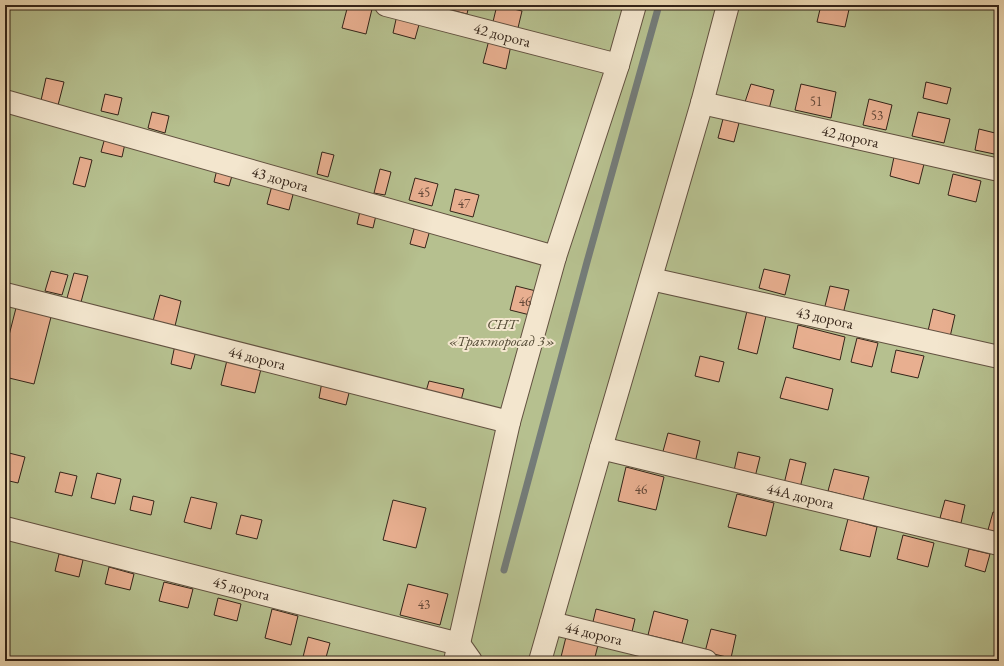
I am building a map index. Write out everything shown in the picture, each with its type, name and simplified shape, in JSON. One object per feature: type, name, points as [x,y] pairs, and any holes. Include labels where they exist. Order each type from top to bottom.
[{"type":"street","name":"42 дорога","points":[[386,5],[618,65]]},
{"type":"street","points":[[461,655],[509,422],[555,257],[618,65],[635,5]]},
{"type":"street","points":[[540,661],[702,103],[728,5]]},
{"type":"street","name":"43 дорога","points":[[5,101],[555,257]]},
{"type":"street","name":"42 дорога","points":[[702,103],[999,170]]},
{"type":"street","name":"43 дорога","points":[[651,279],[999,357]]},
{"type":"street","name":"44 дорога","points":[[5,294],[509,422]]},
{"type":"street","name":"44А дорога","points":[[601,448],[999,544]]},
{"type":"street","name":"45 дорога","points":[[5,528],[461,655]]},
{"type":"street","name":"44 дорога","points":[[551,624],[706,661]]},
{"type":"green space","name":"СНТ «Тракторосад 3»","points":[[5,5],[999,5],[999,661],[5,661]]},
{"type":"building","points":[[348,5],[358,5],[372,9],[366,34],[342,28]]},
{"type":"building","points":[[448,5],[469,5],[467,14],[447,9]]},
{"type":"building","points":[[497,5],[522,11],[517,32],[492,26]]},
{"type":"building","points":[[821,5],[850,5],[845,27],[817,22]]},
{"type":"building","points":[[397,15],[420,21],[415,39],[393,33]]},
{"type":"building","points":[[489,40],[511,45],[506,69],[483,63]]},
{"type":"building","points":[[46,78],[64,82],[57,109],[40,105]]},
{"type":"building","points":[[926,82],[951,88],[947,104],[923,98]]},
{"type":"building","points":[[751,84],[774,90],[769,109],[745,102]]},
{"type":"building","points":[[801,84],[836,92],[831,118],[795,110]]},
{"type":"building","points":[[105,94],[122,98],[118,115],[101,111]]},
{"type":"building","points":[[869,99],[892,105],[886,130],[863,125]]},
{"type":"building","points":[[152,112],[169,116],[165,133],[148,128]]},
{"type":"building","points":[[918,112],[950,119],[944,143],[912,136]]},
{"type":"building","points":[[723,119],[739,123],[734,142],[718,138]]},
{"type":"building","points":[[979,129],[999,134],[999,155],[975,150]]},
{"type":"building","points":[[106,134],[126,139],[122,157],[101,152]]},
{"type":"building","points":[[322,152],[334,155],[328,177],[317,174]]},
{"type":"building","points":[[80,157],[92,160],[85,187],[73,184]]},
{"type":"building","points":[[894,157],[924,164],[919,184],[890,176]]},
{"type":"building","points":[[218,165],[234,169],[229,186],[214,182]]},
{"type":"building","points":[[380,169],[391,172],[385,195],[374,193]]},
{"type":"building","points":[[953,174],[981,181],[976,202],[948,195]]},
{"type":"building","points":[[415,178],[438,184],[432,206],[409,200]]},
{"type":"building","points":[[273,182],[295,187],[289,210],[267,204]]},
{"type":"building","points":[[455,189],[479,195],[473,217],[450,211]]},
{"type":"building","points":[[361,207],[377,211],[373,228],[357,224]]},
{"type":"building","points":[[416,222],[431,226],[425,248],[410,244]]},
{"type":"building","points":[[764,269],[790,275],[785,295],[759,288]]},
{"type":"building","points":[[51,271],[68,275],[62,295],[45,291]]},
{"type":"building","points":[[74,273],[88,276],[81,302],[67,298]]},
{"type":"building","points":[[516,286],[540,292],[534,316],[510,310]]},
{"type":"building","points":[[830,286],[849,290],[843,314],[824,310]]},
{"type":"building","points":[[160,295],[181,301],[175,326],[153,321]]},
{"type":"building","points":[[16,308],[51,317],[34,384],[5,377],[5,351]]},
{"type":"building","points":[[933,309],[955,315],[950,337],[928,331]]},
{"type":"building","points":[[747,311],[766,316],[757,354],[738,349]]},
{"type":"building","points":[[798,325],[845,337],[840,360],[793,348]]},
{"type":"building","points":[[857,338],[878,343],[872,367],[851,362]]},
{"type":"building","points":[[175,345],[196,351],[191,369],[171,364]]},
{"type":"building","points":[[896,350],[924,356],[918,378],[891,372]]},
{"type":"building","points":[[228,356],[262,365],[255,393],[221,385]]},
{"type":"building","points":[[700,356],[724,362],[719,382],[695,376]]},
{"type":"building","points":[[786,377],[833,389],[828,410],[780,398]]},
{"type":"building","points":[[429,381],[464,389],[460,404],[425,395]]},
{"type":"building","points":[[322,382],[350,389],[346,405],[319,398]]},
{"type":"building","points":[[668,433],[700,441],[695,463],[662,455]]},
{"type":"building","points":[[738,452],[760,457],[755,477],[734,471]]},
{"type":"building","points":[[9,453],[25,457],[18,483],[5,480],[5,468]]},
{"type":"building","points":[[790,459],[806,463],[800,488],[784,484]]},
{"type":"building","points":[[626,467],[664,477],[656,510],[618,501]]},
{"type":"building","points":[[834,469],[869,477],[863,500],[828,491]]},
{"type":"building","points":[[60,472],[77,476],[72,496],[55,492]]},
{"type":"building","points":[[97,473],[121,479],[115,504],[91,498]]},
{"type":"building","points":[[737,494],[774,503],[766,536],[728,527]]},
{"type":"building","points":[[133,496],[154,501],[151,515],[130,510]]},
{"type":"building","points":[[191,497],[217,503],[211,529],[184,522]]},
{"type":"building","points":[[393,500],[426,508],[416,548],[383,540]]},
{"type":"building","points":[[945,500],[965,505],[961,523],[940,518]]},
{"type":"building","points":[[993,512],[999,513],[999,533],[988,530]]},
{"type":"building","points":[[241,515],[262,520],[257,539],[236,534]]},
{"type":"building","points":[[848,519],[877,527],[870,557],[840,550]]},
{"type":"building","points":[[903,535],[934,543],[928,567],[897,559]]},
{"type":"building","points":[[969,549],[990,554],[985,572],[965,566]]},
{"type":"building","points":[[59,554],[83,560],[79,577],[55,571]]},
{"type":"building","points":[[109,567],[134,574],[130,590],[105,584]]},
{"type":"building","points":[[164,582],[193,589],[188,608],[159,601]]},
{"type":"building","points":[[408,584],[448,594],[440,625],[400,615]]},
{"type":"building","points":[[218,598],[241,604],[237,621],[214,615]]},
{"type":"building","points":[[272,609],[298,616],[291,645],[265,638]]},
{"type":"building","points":[[596,609],[635,619],[631,636],[592,626]]},
{"type":"building","points":[[654,611],[688,620],[682,643],[648,635]]},
{"type":"building","points":[[711,629],[736,635],[731,658],[705,652]]},
{"type":"building","points":[[308,637],[330,643],[325,661],[302,661]]},
{"type":"building","points":[[566,637],[598,645],[594,661],[560,661]]},
{"type":"waterway","points":[[504,570],[587,262],[659,5]]}]
